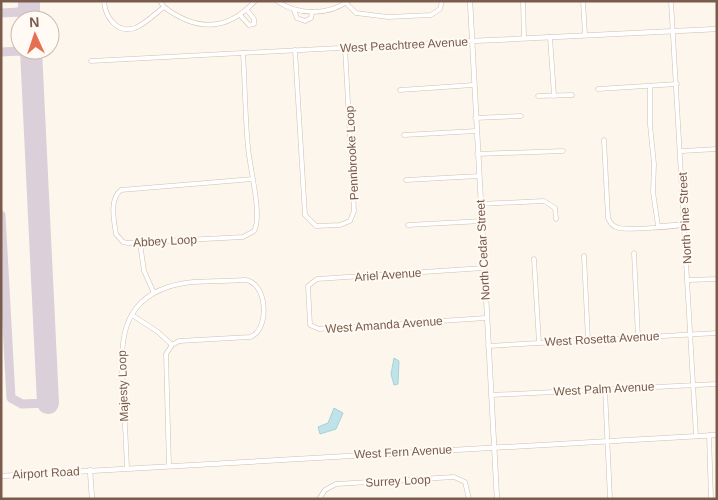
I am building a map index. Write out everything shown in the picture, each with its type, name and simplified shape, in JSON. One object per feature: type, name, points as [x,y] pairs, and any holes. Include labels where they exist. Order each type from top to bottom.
[{"type":"street","points":[[104,1],[106,14],[110,21],[118,27],[128,29],[136,28],[164,7]]},
{"type":"street","points":[[160,1],[164,7],[182,19],[201,24],[224,22],[240,15],[255,1]]},
{"type":"street","points":[[277,1],[294,10],[312,12],[347,2],[356,13],[388,17],[431,15],[440,9],[442,1]]},
{"type":"street","name":"North Cedar Street","points":[[470,1],[473,85],[497,499]]},
{"type":"street","points":[[523,1],[524,38]]},
{"type":"street","points":[[583,1],[585,35]]},
{"type":"street","name":"North Pine Street","points":[[671,1],[682,151],[696,436]]},
{"type":"street","points":[[240,15],[249,25],[254,24],[254,19],[247,10]]},
{"type":"street","points":[[294,10],[296,18],[305,21],[311,18],[312,12]]},
{"type":"street","name":"West Peachtree Avenue","points":[[91,61],[717,28]]},
{"type":"street","points":[[550,37],[554,96]]},
{"type":"street","name":"Pennbrooke Loop","points":[[295,50],[305,215],[316,226],[340,225],[350,221],[354,211],[345,48]]},
{"type":"street","name":"Abbey Loop","points":[[243,53],[248,149],[254,179],[256,225],[248,236],[140,243],[123,242],[116,234],[114,202],[117,193],[121,190],[254,179]]},
{"type":"street","points":[[598,89],[678,84]]},
{"type":"street","points":[[400,90],[473,85]]},
{"type":"street","points":[[650,86],[650,124],[654,164],[653,192],[660,226]]},
{"type":"street","points":[[538,96],[572,95]]},
{"type":"street","points":[[475,118],[521,116]]},
{"type":"street","points":[[404,135],[476,132]]},
{"type":"street","points":[[604,140],[606,199],[609,222],[615,227],[623,229],[660,226],[680,227],[685,224]]},
{"type":"street","points":[[682,151],[717,149]]},
{"type":"street","points":[[478,154],[563,151]]},
{"type":"street","points":[[406,180],[479,176]]},
{"type":"street","points":[[480,204],[544,201],[555,208],[556,219]]},
{"type":"street","points":[[408,225],[482,221]]},
{"type":"street","points":[[140,243],[144,271],[154,293]]},
{"type":"street","points":[[634,253],[638,337]]},
{"type":"street","points":[[584,256],[588,340]]},
{"type":"street","points":[[534,259],[539,343]]},
{"type":"street","name":"Ariel Avenue","points":[[307,299],[308,286],[317,279],[484,268]]},
{"type":"street","points":[[689,280],[717,279]]},
{"type":"street","name":"Majesty Loop","points":[[127,468],[121,348],[126,325],[132,315],[154,293],[178,285],[245,280],[253,282],[261,291],[263,324],[255,336],[179,341],[172,345]]},
{"type":"street","name":"West Amanda Avenue","points":[[307,299],[308,321],[313,327],[319,329],[486,318]]},
{"type":"street","points":[[132,315],[158,332],[172,345],[164,358],[169,466]]},
{"type":"street","name":"West Rosetta Avenue","points":[[488,346],[717,333]]},
{"type":"street","name":"West Palm Avenue","points":[[491,395],[717,384]]},
{"type":"street","points":[[605,389],[610,499]]},
{"type":"street","name":"West Fern Avenue","points":[[90,470],[717,434]]},
{"type":"street","points":[[709,435],[712,499]]},
{"type":"street","points":[[90,470],[92,499]]},
{"type":"street","name":"Airport Road","points":[[1,476],[90,470]]},
{"type":"street","name":"Surrey Loop","points":[[319,499],[325,490],[336,484],[454,477],[465,482],[469,499]]},
{"type":"water","points":[[394,358],[399,361],[398,384],[394,385],[391,374]]},
{"type":"water","points":[[334,408],[343,413],[336,429],[320,434],[318,427],[328,423]]},
{"type":"taxiway","points":[[22,10],[29,2]]},
{"type":"taxiway","points":[[1,13],[10,13]]},
{"type":"taxiway","points":[[1,52],[10,52]]},
{"type":"taxiway","points":[[1,215],[11,398],[22,404],[48,403]]},
{"type":"runway","points":[[29,1],[29,10]]},
{"type":"runway","points":[[31,60],[48,403]]}]
